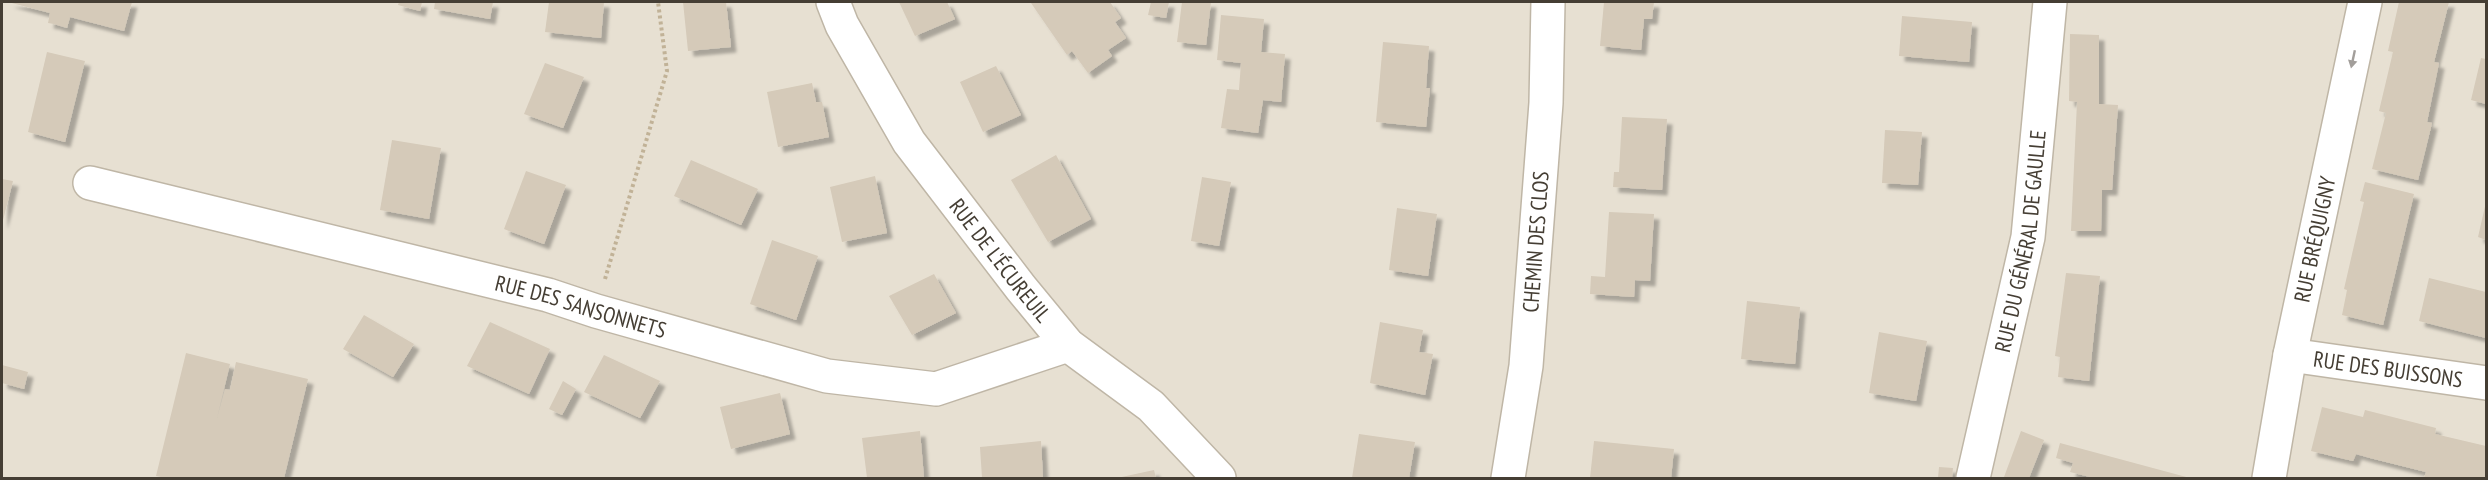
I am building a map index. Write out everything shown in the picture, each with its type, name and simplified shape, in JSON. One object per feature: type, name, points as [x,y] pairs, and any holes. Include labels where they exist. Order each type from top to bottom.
[{"type":"street","name":"RUE DE L'ÉCUREUIL","points":[[833,2],[842,26],[909,142],[1021,288],[1068,345],[1151,406],[1219,478]]},
{"type":"street","name":"CHEMIN DES CLOS","points":[[1508,478],[1526,366],[1546,103],[1548,2]]},
{"type":"street","name":"RUE DU GÉNÉRAL DE GAULLE","points":[[1973,478],[2028,237],[2050,2]]},
{"type":"street","name":"RUE BRÉQUIGNY","points":[[2269,478],[2290,355],[2365,2]]},
{"type":"street","name":"RUE DES SANSONNETS","points":[[90,183],[548,294],[596,311],[827,376],[936,390],[1068,345]]},
{"type":"street","name":"RUE DES BUISSONS","points":[[2290,355],[2487,383]]},
{"type":"path","points":[[596,311],[667,71],[658,2]]},
{"type":"shaded area","points":[[2,2],[2486,2],[2486,478],[2,478]]},
{"type":"building","points":[[8,2],[132,2],[124,31],[70,17],[67,28],[48,23],[50,13]]},
{"type":"building","points":[[399,2],[422,2],[420,11],[398,5]]},
{"type":"building","points":[[435,2],[493,2],[490,19],[434,9]]},
{"type":"building","points":[[549,2],[604,2],[601,38],[545,32]]},
{"type":"building","points":[[683,2],[726,2],[731,47],[688,51]]},
{"type":"building","points":[[899,2],[947,2],[955,19],[915,36]]},
{"type":"building","points":[[1032,2],[1110,2],[1121,18],[1115,22],[1126,38],[1108,50],[1112,56],[1088,73],[1072,51],[1067,55]]},
{"type":"building","points":[[1151,2],[1169,2],[1166,18],[1148,15]]},
{"type":"building","points":[[1182,2],[1211,2],[1206,45],[1177,42]]},
{"type":"building","points":[[1604,2],[1654,2],[1652,19],[1644,19],[1641,50],[1600,46]]},
{"type":"building","points":[[2399,2],[2449,2],[2434,62],[2439,63],[2427,122],[2432,123],[2418,180],[2372,169],[2386,113],[2379,111],[2393,52],[2388,51]]},
{"type":"building","points":[[1221,15],[1264,19],[1261,52],[1285,54],[1281,102],[1263,100],[1258,133],[1221,128],[1227,89],[1239,90],[1241,63],[1217,60]]},
{"type":"building","points":[[1902,16],[1972,22],[1969,62],[1899,56]]},
{"type":"building","points":[[2070,34],[2099,35],[2099,104],[2118,105],[2112,190],[2102,190],[2101,231],[2071,231],[2077,102],[2069,101]]},
{"type":"building","points":[[1383,42],[1429,46],[1426,88],[1430,88],[1426,127],[1376,122]]},
{"type":"building","points":[[47,52],[85,61],[65,142],[28,132]]},
{"type":"building","points":[[2481,58],[2486,59],[2486,104],[2471,100]]},
{"type":"building","points":[[545,63],[584,77],[563,128],[524,114]]},
{"type":"building","points":[[996,66],[1021,115],[983,132],[960,82]]},
{"type":"building","points":[[812,83],[816,102],[822,102],[829,137],[778,147],[767,92]]},
{"type":"building","points":[[1622,117],[1667,119],[1662,190],[1613,187],[1614,172],[1619,172]]},
{"type":"building","points":[[1885,130],[1922,132],[1918,185],[1882,183]]},
{"type":"building","points":[[392,140],[441,148],[429,219],[380,210]]},
{"type":"building","points":[[1056,155],[1091,219],[1048,242],[1011,180]]},
{"type":"building","points":[[691,160],[758,189],[741,225],[674,196]]},
{"type":"building","points":[[526,171],[566,185],[544,244],[504,229]]},
{"type":"building","points":[[875,176],[887,233],[842,242],[830,187]]},
{"type":"building","points":[[1202,177],[1231,182],[1219,246],[1191,241]]},
{"type":"building","points":[[2,179],[13,181],[2,224]]},
{"type":"building","points":[[2365,182],[2414,194],[2383,325],[2342,315],[2347,290],[2344,289],[2364,202],[2360,201]]},
{"type":"building","points":[[2486,202],[2486,240],[2478,237]]},
{"type":"building","points":[[1397,208],[1437,214],[1428,276],[1389,270]]},
{"type":"building","points":[[1609,212],[1654,214],[1650,281],[1635,280],[1634,297],[1590,294],[1591,276],[1605,277]]},
{"type":"building","points":[[772,240],[818,256],[796,320],[750,304]]},
{"type":"building","points":[[2066,273],[2100,276],[2089,381],[2058,377],[2060,357],[2055,356]]},
{"type":"building","points":[[934,274],[956,313],[912,335],[889,296]]},
{"type":"building","points":[[2429,278],[2486,292],[2486,338],[2419,321]]},
{"type":"building","points":[[1747,301],[1800,307],[1795,364],[1741,359]]},
{"type":"building","points":[[364,315],[414,344],[393,377],[343,349]]},
{"type":"building","points":[[490,322],[550,349],[529,394],[467,366]]},
{"type":"building","points":[[1380,322],[1423,330],[1419,352],[1433,354],[1425,395],[1370,383]]},
{"type":"building","points":[[1879,332],[1927,341],[1916,401],[1869,393]]},
{"type":"building","points":[[186,353],[230,364],[217,418],[225,389],[230,390],[236,362],[308,379],[284,478],[166,478],[156,476]]},
{"type":"building","points":[[604,355],[660,381],[640,418],[584,392]]},
{"type":"building","points":[[2,365],[28,372],[24,389],[2,383]]},
{"type":"building","points":[[563,381],[576,389],[562,415],[549,409]]},
{"type":"building","points":[[780,393],[790,434],[731,449],[720,407]]},
{"type":"building","points":[[2322,407],[2363,417],[2365,410],[2436,428],[2435,434],[2486,446],[2486,478],[2424,478],[2426,472],[2356,454],[2353,461],[2311,451]]},
{"type":"building","points":[[920,431],[924,478],[867,478],[862,438]]},
{"type":"building","points":[[2021,431],[2044,440],[2029,478],[2004,477]]},
{"type":"building","points":[[1359,434],[1415,442],[1409,478],[1352,478]]},
{"type":"building","points":[[1041,441],[1043,478],[982,478],[980,447]]},
{"type":"building","points":[[1594,441],[1674,449],[1671,478],[1590,478]]},
{"type":"building","points":[[2060,443],[2190,478],[2094,478],[2070,472],[2073,463],[2056,458]]},
{"type":"building","points":[[1939,467],[1953,468],[1952,478],[1938,478]]},
{"type":"building","points":[[1154,470],[1156,478],[1117,478]]}]
